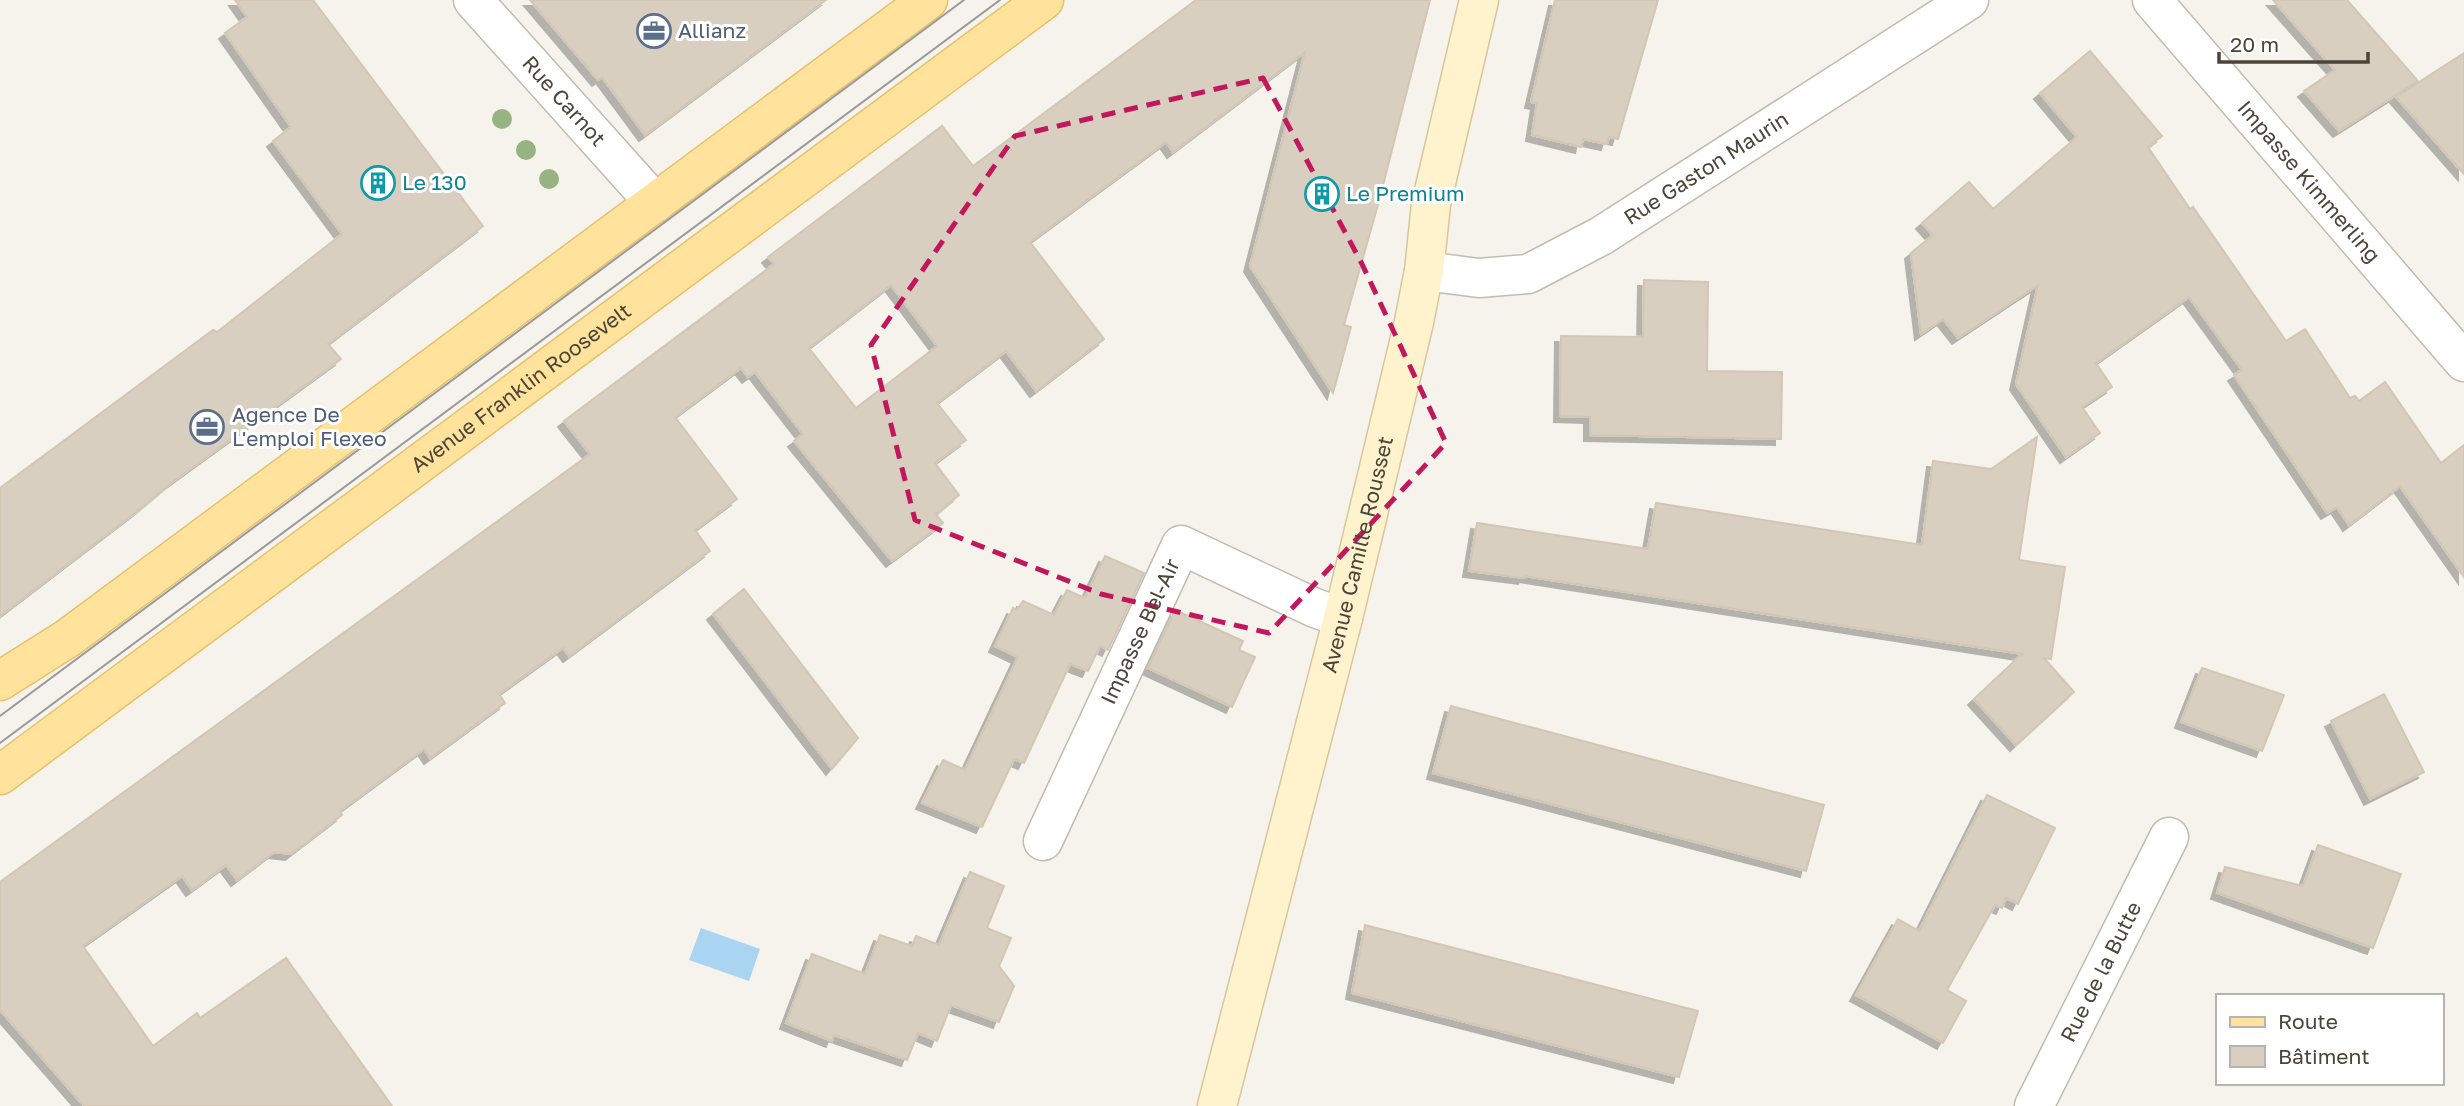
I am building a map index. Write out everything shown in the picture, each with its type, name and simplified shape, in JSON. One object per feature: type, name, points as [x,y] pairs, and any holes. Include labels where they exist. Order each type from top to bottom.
[{"type":"main road","points":[[0,681],[68,638],[928,0]]},
{"type":"main road","name":"Avenue Franklin Roosevelt","points":[[0,775],[1044,0]]},
{"type":"street","name":"Rue Carnot","points":[[472,0],[656,203]]},
{"type":"street","name":"Avenue Camille Rousset","points":[[1217,1106],[1343,618],[1414,322],[1424,271],[1431,204],[1479,0]]},
{"type":"street","name":"Rue Gaston Maurin","points":[[1424,271],[1479,278],[1528,274],[1601,236],[1969,0]]},
{"type":"street","name":"Impasse Kimmerling","points":[[2152,0],[2464,362]]},
{"type":"street","name":"Impasse Bel-Air","points":[[1043,841],[1181,545],[1343,618]]},
{"type":"street","name":"Rue de la Butte","points":[[2034,1106],[2169,837]]},
{"type":"highlighted area","points":[[1263,78],[1362,264],[1446,443],[1269,633],[1101,594],[915,520],[871,345],[1015,136]]},
{"type":"water","points":[[701,928],[760,949],[749,981],[689,960]]},
{"type":"building","points":[[235,0],[313,0],[483,226],[328,344],[341,359],[171,483],[0,616],[0,488],[213,330],[217,332],[342,234],[273,141],[291,127],[225,33],[247,17]]},
{"type":"building","points":[[530,0],[826,0],[645,135],[602,77],[598,80]]},
{"type":"building","points":[[1196,0],[1430,0],[1379,201],[1344,325],[1351,327],[1333,393],[1250,266],[1305,52],[1173,152],[1166,142],[1030,242],[1104,339],[1036,391],[1006,351],[937,403],[966,440],[935,463],[959,495],[936,514],[943,523],[892,561],[794,441],[803,434],[755,372],[748,377],[741,368],[675,417],[737,499],[695,530],[710,551],[569,656],[563,648],[499,694],[505,703],[430,758],[424,749],[340,811],[342,815],[291,854],[274,852],[237,880],[226,865],[192,890],[182,876],[83,946],[153,1046],[197,1013],[200,1018],[286,958],[392,1106],[84,1106],[0,1010],[0,882],[590,454],[564,421],[774,264],[768,257],[942,126],[973,166]],"holes":[[[891,285],[937,346],[856,408],[809,348]]]},
{"type":"building","points":[[1555,0],[1658,0],[1618,139],[1609,137],[1607,144],[1583,139],[1581,147],[1532,135],[1537,103],[1531,102]]},
{"type":"building","points":[[2273,0],[2347,0],[2418,81],[2339,131],[2304,91],[2335,70]]},
{"type":"building","points":[[2090,51],[2162,136],[2148,147],[2286,341],[2305,329],[2350,398],[2355,396],[2359,401],[2385,382],[2441,463],[2464,445],[2464,577],[2400,486],[2349,525],[2337,507],[2327,513],[2234,375],[2242,370],[2189,297],[2096,363],[2112,387],[2082,407],[2100,433],[2066,457],[2016,384],[2038,285],[1958,338],[1943,319],[1921,334],[1911,253],[1933,235],[1922,223],[1969,182],[1993,209],[2077,137],[2040,93]]},
{"type":"building","points":[[2464,53],[2464,174],[2396,97]]},
{"type":"building","points":[[1644,280],[1708,282],[1707,371],[1782,372],[1781,439],[1590,435],[1590,417],[1560,416],[1561,336],[1643,337]]},
{"type":"building","points":[[2037,437],[2019,560],[2065,567],[2051,659],[2044,658],[2074,692],[2016,745],[1974,699],[2022,654],[1525,576],[1469,571],[1477,523],[1648,549],[1656,503],[1922,545],[1933,461],[1991,469]]},
{"type":"building","points":[[1105,556],[1144,573],[1108,650],[1100,646],[1088,671],[1070,664],[1024,763],[1014,759],[982,827],[922,803],[943,760],[965,770],[1018,657],[995,646],[1013,608],[1017,610],[1023,601],[1054,615],[1067,590],[1085,598]]},
{"type":"building","points":[[744,589],[858,738],[832,769],[713,614]]},
{"type":"building","points":[[1175,610],[1243,641],[1239,650],[1255,657],[1232,707],[1148,668]]},
{"type":"building","points":[[2202,668],[2284,695],[2262,751],[2181,722]]},
{"type":"building","points":[[2384,694],[2424,772],[2370,799],[2331,721]]},
{"type":"building","points":[[1451,706],[1824,805],[1806,871],[1433,773]]},
{"type":"building","points":[[1987,795],[2055,828],[2018,904],[2006,898],[2002,908],[1995,905],[1947,990],[1966,1001],[1943,1043],[1856,995],[1898,919],[1919,931]]},
{"type":"building","points":[[2318,845],[2401,874],[2373,948],[2217,893],[2225,867],[2303,886]]},
{"type":"building","points":[[970,872],[1004,886],[987,928],[1011,938],[999,966],[1014,986],[999,1022],[951,1005],[937,1041],[918,1033],[907,1060],[834,1035],[832,1041],[786,1023],[812,954],[865,974],[880,935],[912,946],[916,936],[939,945]]},
{"type":"building","points":[[1365,925],[1698,1011],[1679,1077],[1352,993]]},
{"type":"tram line","points":[[0,716],[964,0]]},
{"type":"tram line","points":[[0,743],[1000,0]]},
{"type":"place","name":"Allianz","points":[[654,31]]},
{"type":"place","name":"Le 130","points":[[378,183]]},
{"type":"place","name":"Le Premium","points":[[1322,194]]},
{"type":"place","name":"Agence De L'emploi Flexeo","points":[[207,427]]}]
